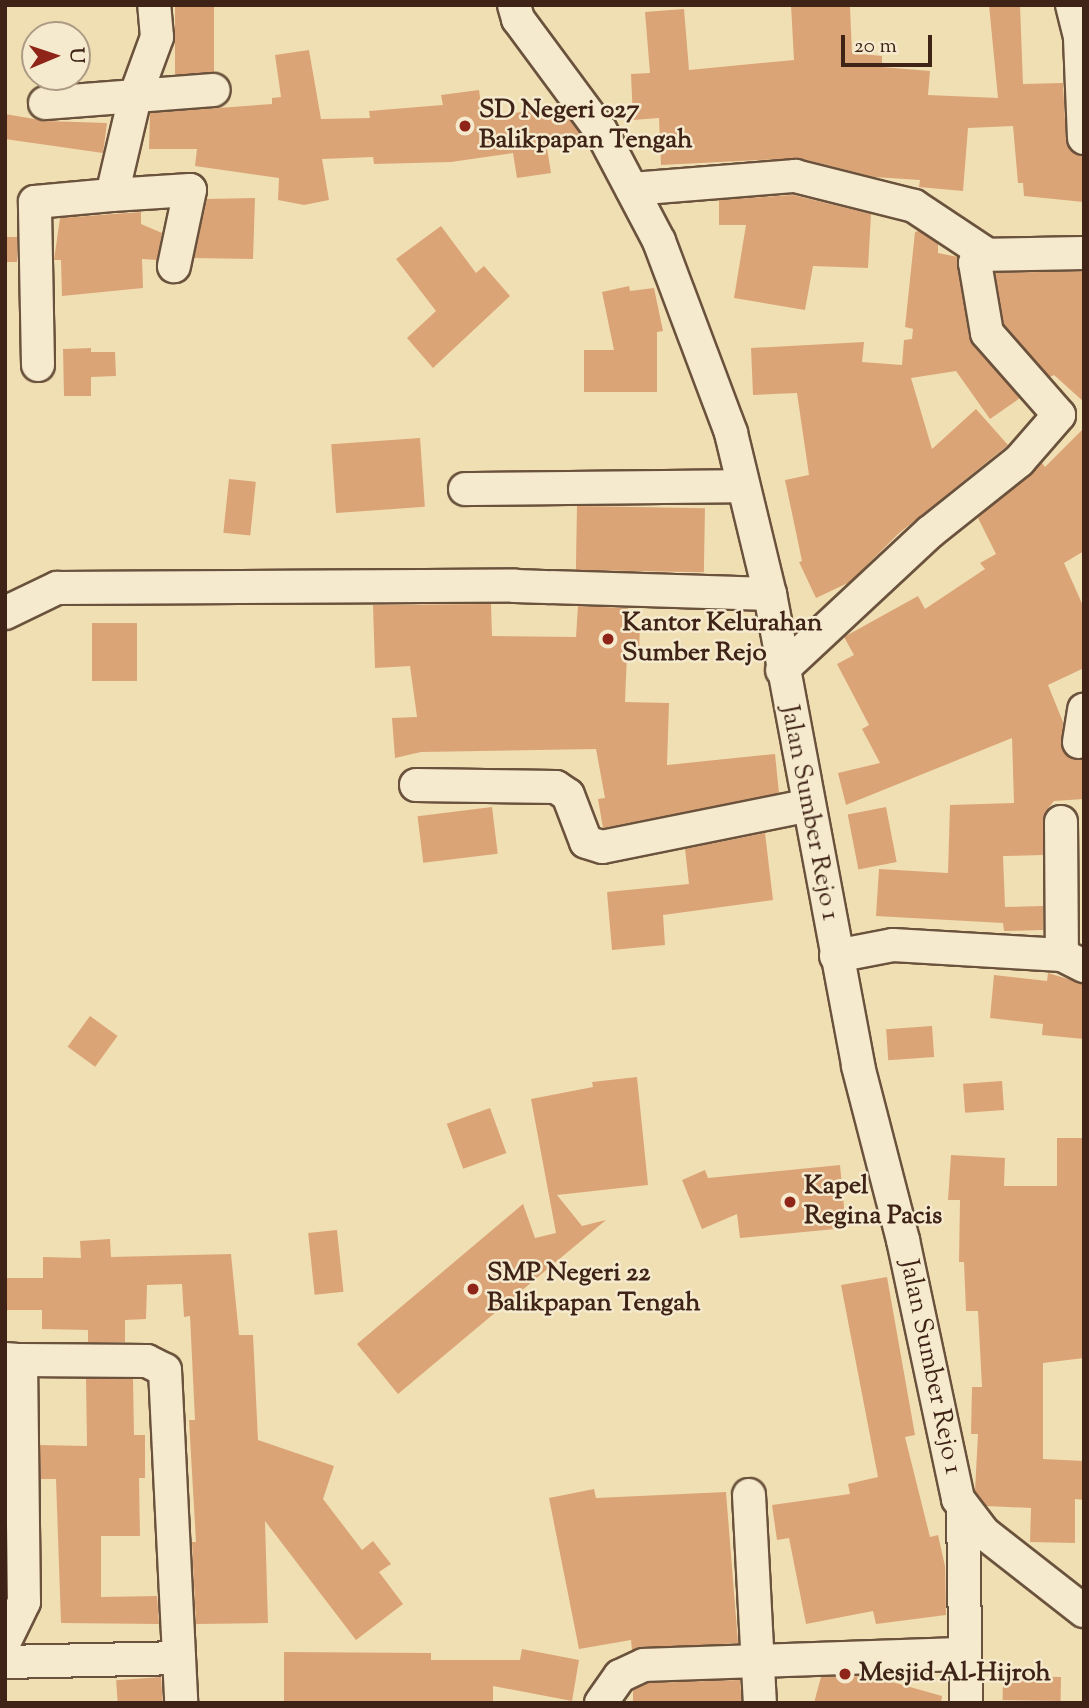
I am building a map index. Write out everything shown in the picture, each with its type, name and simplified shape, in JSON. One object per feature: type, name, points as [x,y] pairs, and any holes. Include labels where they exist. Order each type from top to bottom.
[{"type":"street","points":[[112,195],[135,97],[157,37],[154,5]]},
{"type":"street","name":"Jalan Sumber Rejo 1","points":[[514,5],[518,19],[601,131],[659,241],[731,433],[770,594],[806,806],[836,956],[963,1510],[984,1533],[1084,1611]]},
{"type":"street","points":[[1072,5],[1080,38],[1084,138]]},
{"type":"street","points":[[46,103],[213,90]]},
{"type":"street","points":[[632,189],[795,176],[914,206],[985,253]]},
{"type":"street","points":[[38,365],[35,202],[190,191],[174,265]]},
{"type":"street","points":[[782,670],[923,538],[1071,418],[987,333],[975,263],[978,255],[985,253],[1084,253]]},
{"type":"street","points":[[465,489],[743,486]]},
{"type":"street","points":[[5,613],[57,588],[515,586],[770,594]]},
{"type":"street","points":[[1079,742],[1084,709]]},
{"type":"street","points":[[416,785],[556,787],[568,795],[586,842],[601,846],[806,806]]},
{"type":"street","points":[[836,956],[893,945],[1073,961],[1061,822]]},
{"type":"street","points":[[5,1641],[15,1602],[13,1359],[147,1361],[165,1370],[181,1703]]},
{"type":"street","points":[[749,1495],[760,1658],[760,1703]]},
{"type":"street","points":[[963,1510],[966,1703]]},
{"type":"street","points":[[601,1703],[612,1684],[631,1668],[760,1658],[965,1654]]},
{"type":"street","points":[[5,1662],[179,1658]]},
{"type":"building","points":[[175,5],[214,5],[214,74],[175,74]]},
{"type":"building","points":[[791,5],[850,7],[852,53],[882,56],[882,67],[930,71],[928,95],[998,98],[989,5],[1020,5],[1023,84],[1063,83],[1066,139],[1069,148],[1083,156],[1084,202],[1024,196],[1023,183],[1018,183],[1013,126],[968,128],[963,191],[919,187],[920,180],[874,177],[799,158],[661,165],[659,118],[633,120],[631,74],[650,73],[645,12],[684,9],[689,70],[794,60]]},
{"type":"building","points":[[309,50],[321,119],[370,118],[369,111],[443,105],[441,95],[479,90],[483,118],[560,106],[584,139],[547,148],[551,173],[517,178],[513,153],[451,162],[374,164],[373,157],[322,159],[329,200],[304,205],[278,200],[279,178],[195,166],[197,149],[149,149],[150,113],[272,104],[272,98],[281,97],[275,55]]},
{"type":"building","points":[[5,114],[46,121],[107,123],[103,153],[5,139]]},
{"type":"building","points":[[793,195],[871,214],[868,268],[813,266],[805,310],[734,298],[746,225],[719,225],[719,200]]},
{"type":"building","points":[[255,198],[253,259],[194,258],[207,199]]},
{"type":"building","points":[[141,212],[141,224],[162,233],[157,260],[142,259],[143,288],[62,296],[61,260],[54,260],[60,218]]},
{"type":"building","points":[[441,226],[476,273],[484,266],[510,296],[433,368],[407,338],[436,311],[396,259]]},
{"type":"building","points":[[919,231],[938,244],[938,253],[958,257],[969,337],[1020,398],[990,419],[956,371],[911,378],[932,449],[976,409],[1008,445],[898,534],[850,582],[816,598],[799,562],[802,561],[785,480],[809,475],[797,393],[753,395],[751,348],[864,342],[862,362],[902,365],[904,340],[912,339],[913,329],[905,327],[915,232]]},
{"type":"building","points":[[5,237],[17,237],[17,262],[5,262]]},
{"type":"building","points":[[1084,271],[1084,402],[1054,375],[1050,377],[1004,325],[995,273]]},
{"type":"building","points":[[629,286],[630,291],[654,288],[663,331],[657,332],[657,392],[584,392],[584,350],[614,350],[602,292]]},
{"type":"building","points":[[91,348],[91,352],[115,352],[116,376],[91,377],[91,396],[64,396],[63,349]]},
{"type":"building","points":[[1084,428],[1084,551],[1064,563],[1084,608],[1084,668],[1048,685],[1063,722],[1062,749],[1068,757],[1084,759],[1084,799],[1054,801],[1045,812],[1043,855],[1003,856],[1005,907],[1043,906],[1043,930],[1004,931],[1003,923],[876,916],[879,869],[948,873],[950,805],[1014,803],[1012,738],[846,805],[838,773],[880,763],[862,729],[869,725],[837,664],[854,655],[844,637],[918,596],[925,609],[985,569],[980,563],[996,554],[978,518],[1042,463],[1045,467]]},
{"type":"building","points":[[420,438],[425,507],[336,513],[331,444]]},
{"type":"building","points":[[229,479],[256,482],[250,536],[223,533]]},
{"type":"building","points":[[577,506],[705,508],[704,572],[576,570]]},
{"type":"building","points":[[491,604],[492,636],[576,637],[578,606],[628,608],[628,625],[640,626],[639,653],[627,653],[625,702],[669,703],[667,765],[775,754],[779,793],[603,828],[598,799],[605,798],[596,749],[421,752],[395,758],[392,718],[417,717],[410,666],[375,668],[373,605]]},
{"type":"building","points":[[92,623],[137,623],[137,681],[92,681]]},
{"type":"building","points":[[492,807],[498,854],[423,863],[418,816]]},
{"type":"building","points":[[886,807],[897,862],[858,869],[848,814]]},
{"type":"building","points":[[765,833],[773,900],[663,915],[665,945],[612,950],[607,892],[689,884],[685,849]]},
{"type":"building","points":[[1048,973],[1084,984],[1084,1039],[1042,1035],[1043,1024],[990,1018],[994,975],[1047,981]]},
{"type":"building","points":[[90,1016],[118,1036],[95,1067],[68,1047]]},
{"type":"building","points":[[932,1026],[934,1057],[888,1060],[886,1029]]},
{"type":"building","points":[[637,1077],[648,1185],[557,1195],[582,1226],[606,1220],[398,1394],[357,1344],[523,1204],[535,1238],[556,1233],[531,1099],[593,1087],[592,1082]]},
{"type":"building","points":[[1002,1081],[1004,1110],[965,1113],[963,1084]]},
{"type":"building","points":[[490,1108],[506,1153],[463,1169],[447,1124]]},
{"type":"building","points":[[1057,1138],[1084,1138],[1084,1358],[1043,1363],[1043,1459],[1084,1461],[1084,1500],[1075,1499],[1075,1543],[1030,1542],[1031,1508],[986,1506],[975,1491],[978,1434],[971,1434],[972,1387],[982,1387],[978,1311],[966,1311],[964,1262],[959,1262],[960,1200],[948,1200],[951,1155],[1005,1158],[1004,1186],[1057,1186]]},
{"type":"building","name":"Kapel Regina Pacis","points":[[840,1165],[846,1228],[740,1238],[737,1214],[702,1229],[682,1180],[705,1170],[708,1178]]},
{"type":"building","points":[[337,1230],[343,1292],[315,1295],[308,1233]]},
{"type":"building","points":[[110,1239],[111,1257],[231,1254],[239,1335],[253,1335],[258,1440],[334,1466],[323,1499],[362,1550],[373,1541],[391,1564],[379,1572],[403,1604],[356,1640],[265,1521],[268,1623],[196,1624],[192,1542],[196,1542],[189,1420],[195,1420],[190,1316],[184,1317],[182,1284],[147,1285],[146,1319],[125,1320],[125,1342],[88,1342],[88,1330],[42,1329],[42,1310],[6,1310],[6,1278],[43,1278],[43,1257],[81,1258],[80,1241]]},
{"type":"building","points":[[887,1277],[915,1435],[905,1437],[930,1537],[938,1535],[945,1566],[946,1615],[876,1624],[873,1611],[806,1624],[789,1538],[777,1540],[772,1505],[850,1494],[848,1484],[878,1477],[841,1285]]},
{"type":"building","points":[[86,1379],[133,1379],[134,1435],[145,1435],[145,1478],[139,1478],[140,1536],[101,1536],[101,1597],[157,1596],[159,1624],[61,1623],[56,1479],[41,1479],[40,1445],[87,1446]]},
{"type":"building","points":[[594,1489],[596,1498],[726,1492],[738,1643],[632,1650],[631,1640],[579,1649],[549,1498]]},
{"type":"building","points":[[522,1649],[579,1660],[572,1701],[493,1686],[493,1703],[284,1703],[284,1652],[431,1653],[431,1660],[520,1660]]},
{"type":"building","name":"Mesjid Al-Hijroh","points":[[871,1676],[942,1696],[941,1703],[814,1703],[821,1677]]},
{"type":"building","points":[[1003,1676],[1061,1677],[1061,1701],[1003,1700]]},
{"type":"building","points":[[161,1677],[163,1703],[118,1703],[116,1680]]},
{"type":"building","points":[[740,1680],[742,1703],[633,1703],[633,1690],[648,1683]]},
{"type":"place","name":"SD Negeri 027 Balikpapan Tengah","points":[[465,126]]},
{"type":"place","name":"Kantor Kelurahan Sumber Rejo","points":[[608,639]]},
{"type":"place","name":"Kapel Regina Pacis","points":[[790,1202]]},
{"type":"place","name":"SMP Negeri 22 Balikpapan Tengah","points":[[473,1289]]},
{"type":"place","name":"Mesjid Al-Hijroh","points":[[845,1674]]}]
